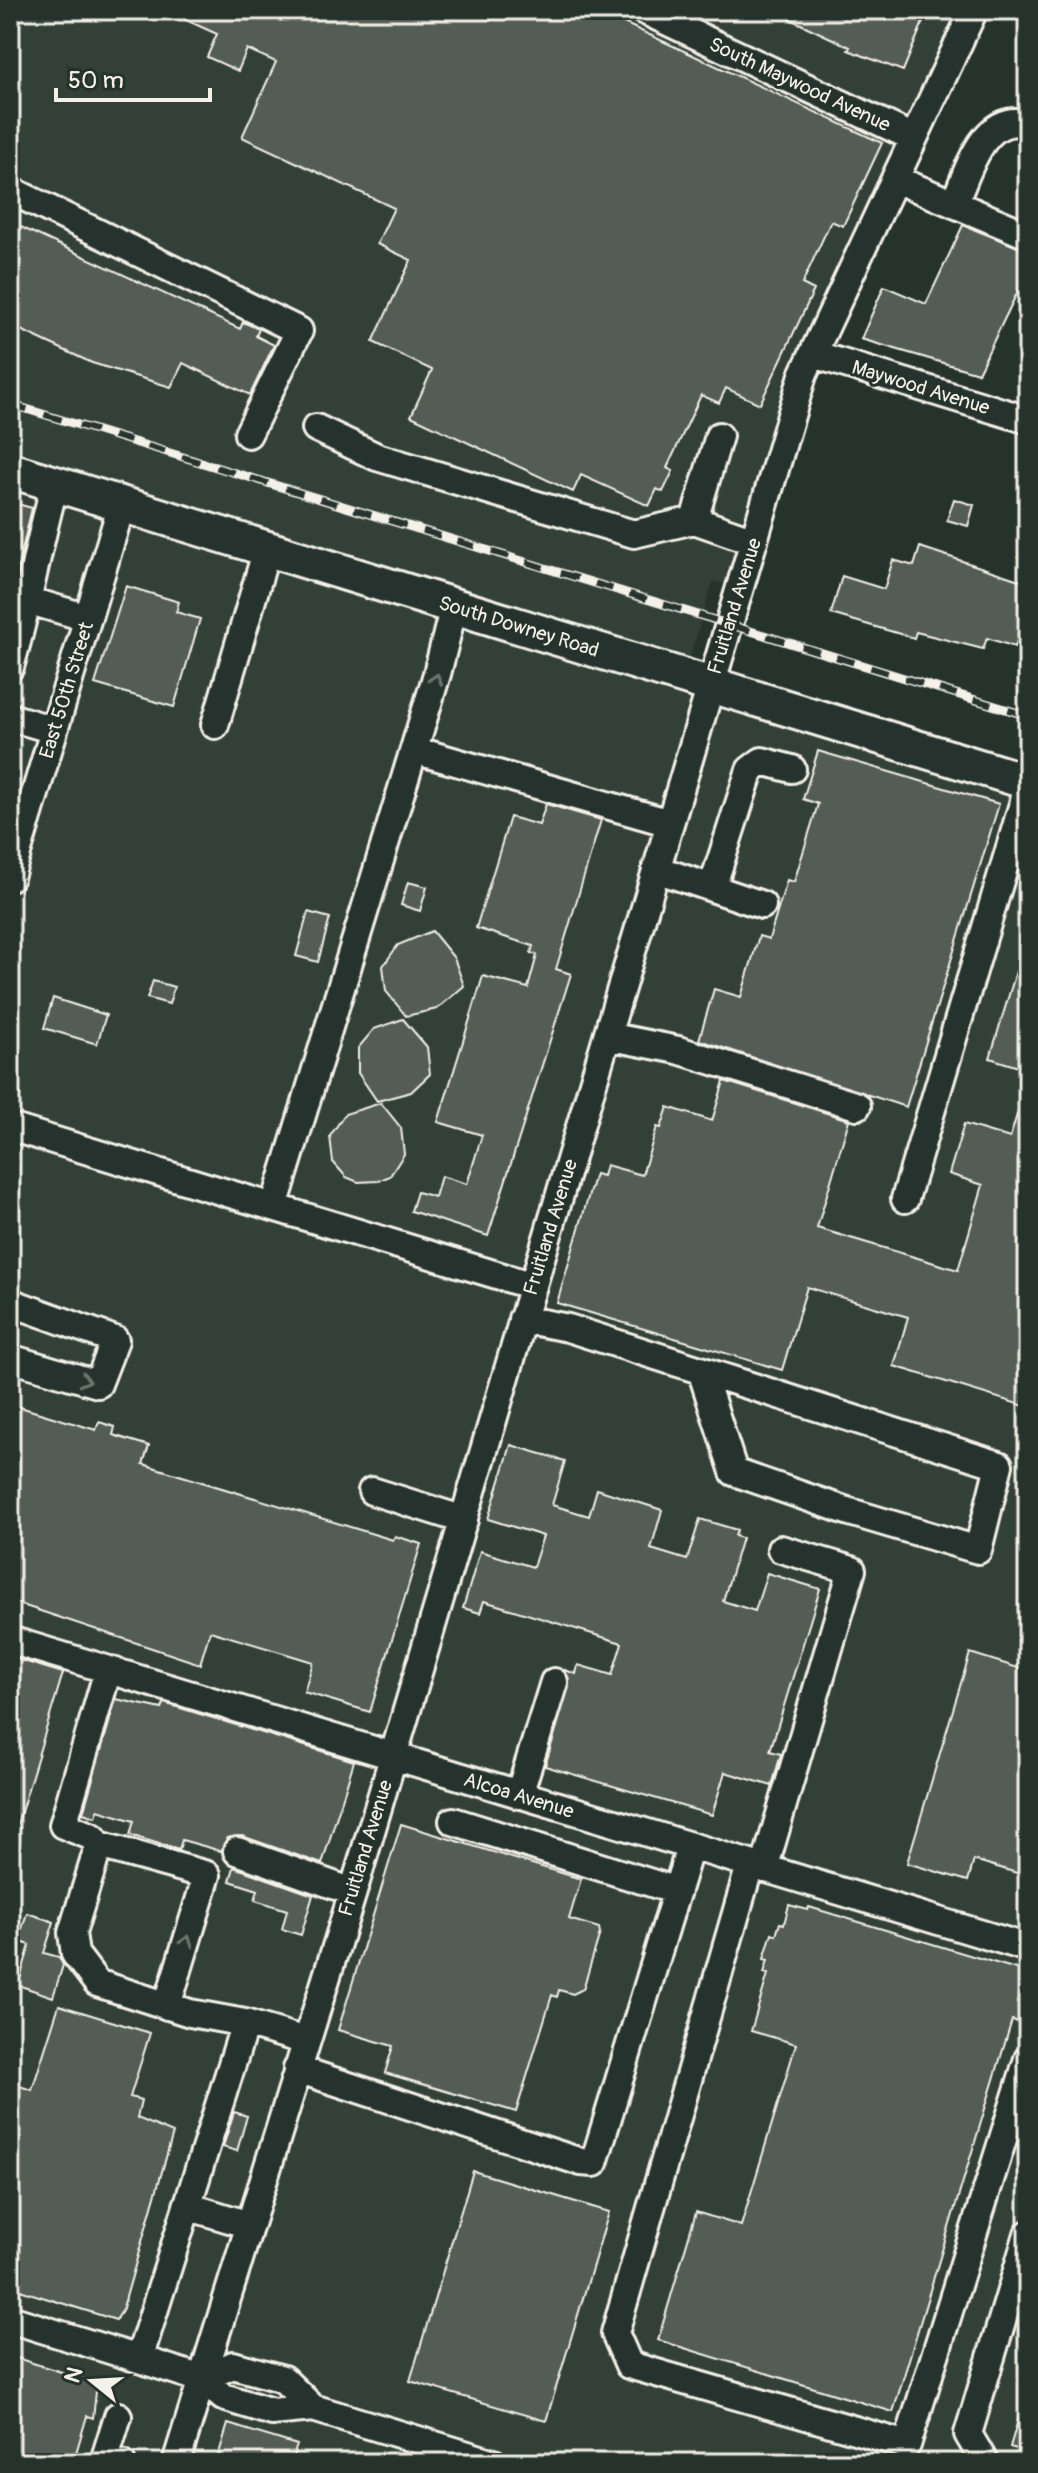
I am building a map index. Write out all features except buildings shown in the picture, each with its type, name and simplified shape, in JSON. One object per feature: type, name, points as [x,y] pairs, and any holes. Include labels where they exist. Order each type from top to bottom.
[{"type":"main road","name":"South Downey Road","points":[[10,470],[710,684],[1028,785]]},
{"type":"street","name":"South Maywood Avenue","points":[[643,10],[914,138]]},
{"type":"street","name":"Fruitland Avenue","points":[[176,2463],[353,1892],[803,375],[974,10]]},
{"type":"street","points":[[954,204],[993,128],[1013,120],[1028,124]]},
{"type":"street","points":[[895,179],[1028,235]]},
{"type":"street","points":[[10,190],[299,331],[248,434]]},
{"type":"street","name":"Maywood Avenue","points":[[813,354],[1026,412]]},
{"type":"street","points":[[316,428],[377,457],[634,534],[694,520],[754,541]]},
{"type":"street","points":[[694,520],[719,436]]},
{"type":"street","points":[[10,667],[30,601],[40,538],[55,484]]},
{"type":"street","name":"East 50th Street","points":[[10,877],[122,504]]},
{"type":"street","points":[[215,725],[267,549]]},
{"type":"street","points":[[30,601],[88,618]]},
{"type":"street","points":[[274,1207],[414,750],[454,606]]},
{"type":"street","points":[[10,717],[54,730]]},
{"type":"street","points":[[414,750],[670,823]]},
{"type":"street","points":[[712,888],[750,770],[762,761],[792,769]]},
{"type":"street","points":[[905,1199],[1028,785]]},
{"type":"street","points":[[656,869],[762,905]]},
{"type":"street","points":[[607,1036],[678,1050],[857,1106]]},
{"type":"street","points":[[10,1127],[533,1286]]},
{"type":"street","points":[[10,1302],[115,1340],[98,1384],[10,1358]]},
{"type":"street","points":[[522,1319],[568,1328],[999,1465],[978,1550],[850,1512],[734,1472],[702,1373]]},
{"type":"street","points":[[372,1491],[464,1520]]},
{"type":"street","points":[[781,1549],[852,1570],[757,1867],[615,2333],[629,2365],[907,2445],[1028,2059]]},
{"type":"street","name":"Alcoa Avenue","points":[[10,1640],[1028,1948]]},
{"type":"street","points":[[108,1670],[63,1825],[93,1837],[99,1845],[207,1875],[167,2006]]},
{"type":"street","points":[[519,1795],[554,1682]]},
{"type":"street","points":[[453,1821],[677,1891]]},
{"type":"street","points":[[99,1845],[72,1933],[75,1954],[97,1983],[167,2006],[245,2023],[306,2041]]},
{"type":"street","points":[[297,2069],[581,2162],[594,2163],[690,1847]]},
{"type":"street","points":[[237,1851],[353,1892]]},
{"type":"street","points":[[139,2359],[245,2023]]},
{"type":"street","points":[[187,2206],[249,2225]]},
{"type":"street","points":[[985,2463],[968,2434],[1028,2234]]},
{"type":"street","points":[[10,2319],[202,2379],[223,2397],[272,2412],[313,2408],[494,2463]]},
{"type":"street","points":[[202,2379],[233,2365],[283,2379],[313,2408]]},
{"type":"street","points":[[118,2416],[105,2458],[122,2463]]},
{"type":"shaded area","points":[[10,10],[980,10],[821,339],[744,589],[713,581],[681,686],[1028,792],[1028,2463],[10,2463]]},
{"type":"railway","points":[[10,404],[1028,716]]}]
